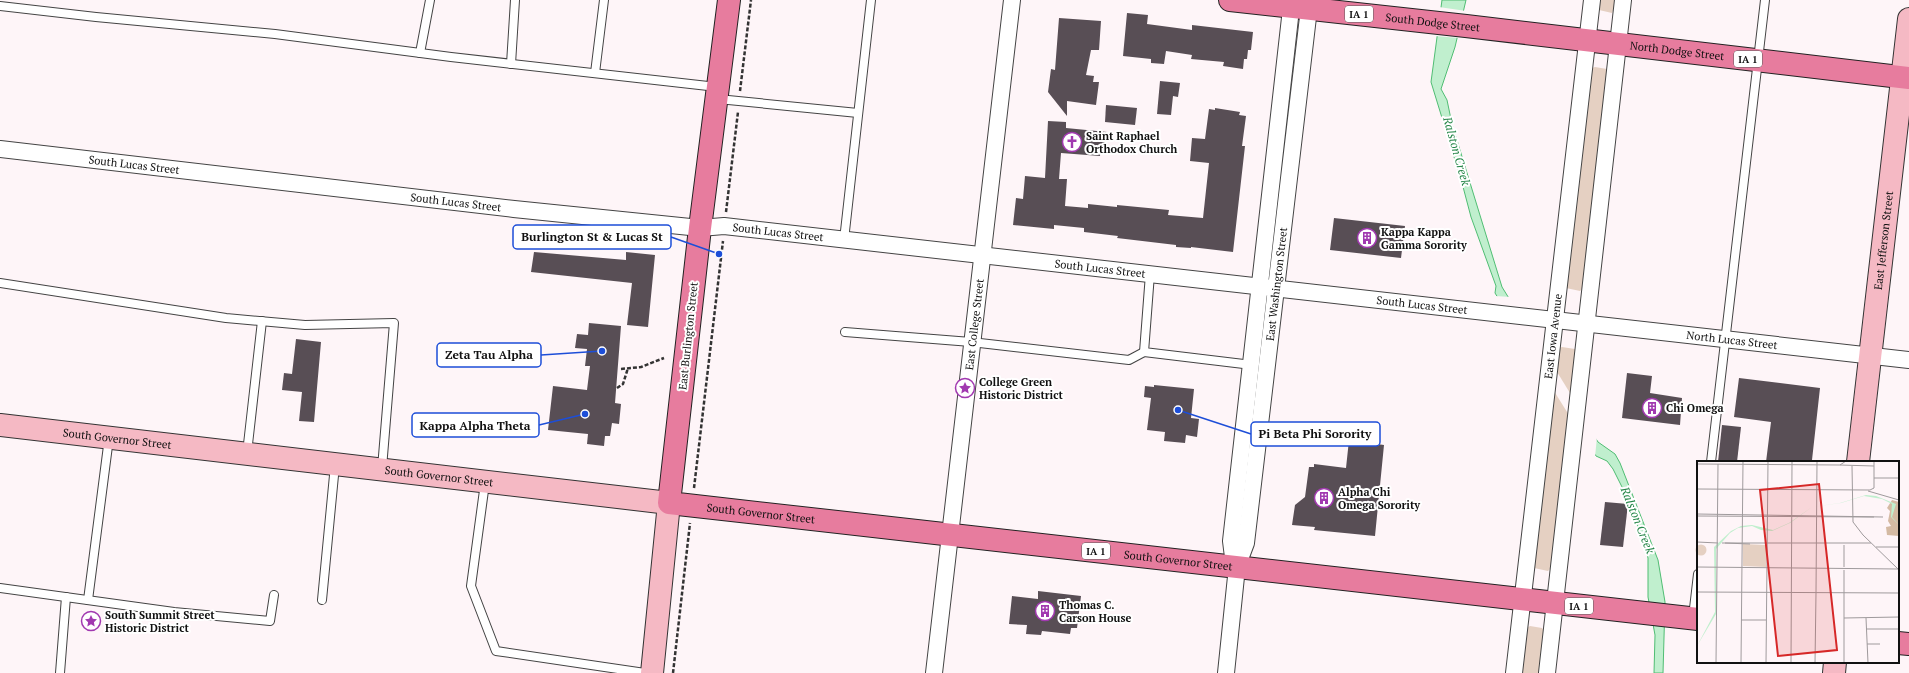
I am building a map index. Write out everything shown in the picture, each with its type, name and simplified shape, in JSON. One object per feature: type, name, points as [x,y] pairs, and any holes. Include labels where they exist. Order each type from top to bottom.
[{"type":"main road","name":"East Burlington Street","points":[[669,503],[700,228],[729,0]]},
{"type":"main road","name":"South Dodge Street","points":[[1230,0],[1300,4],[1427,22],[1588,40]]},
{"type":"main road","name":"North Dodge Street","points":[[1588,40],[1906,78]]},
{"type":"main road","name":"South Governor Street","points":[[669,503],[1522,599]]},
{"type":"main road","name":"IA 1","points":[[1522,599],[1687,618]]},
{"type":"main road","points":[[1899,643],[1909,644]]},
{"type":"street","name":"East College Street","points":[[934,673],[981,255],[1012,0]]},
{"type":"street","name":"East Iowa Avenue","points":[[1514,673],[1592,0]]},
{"type":"street","points":[[1547,673],[1623,0]]},
{"type":"street","name":"East Washington Street","points":[[1226,673],[1237,567],[1246,543],[1269,287],[1300,4]]},
{"type":"street","name":"East Jefferson Street","points":[[1858,461],[1906,78],[1909,19]]},
{"type":"street","name":"South Lucas Street","points":[[0,149],[514,209],[700,228],[724,226],[1556,320]]},
{"type":"street","name":"East Washington Street","points":[[1237,567],[1233,557],[1231,542],[1252,365],[1269,287]]},
{"type":"street","name":"North Lucas Street","points":[[1556,320],[1909,360]]},
{"type":"street","name":"South Governor Street","points":[[0,425],[669,503]]},
{"type":"street","name":"East Burlington Street","points":[[652,673],[669,503]]},
{"type":"street","points":[[1834,673],[1835,663]]},
{"type":"lane","points":[[420,53],[430,0]]},
{"type":"lane","points":[[511,64],[515,0]]},
{"type":"lane","points":[[595,73],[604,0]]},
{"type":"lane","points":[[844,240],[871,0]]},
{"type":"lane","points":[[1711,461],[1764,0]]},
{"type":"lane","points":[[0,6],[96,17],[275,34],[420,53],[595,73],[717,93],[739,101],[858,113]]},
{"type":"lane","points":[[1144,352],[1150,274]]},
{"type":"lane","points":[[0,282],[226,318],[305,324],[394,323],[382,469]]},
{"type":"lane","points":[[246,454],[262,321]]},
{"type":"lane","points":[[845,332],[971,342],[1129,360],[1144,352],[1252,365]]},
{"type":"lane","points":[[88,600],[109,438]]},
{"type":"lane","points":[[322,600],[335,464]]},
{"type":"lane","points":[[485,481],[471,586],[496,651],[645,673]]},
{"type":"lane","points":[[1687,618],[1697,578]]},
{"type":"lane","points":[[0,588],[174,612],[270,620],[274,596]]},
{"type":"lane","points":[[60,673],[66,597]]},
{"type":"path","points":[[673,673],[751,0]]},
{"type":"path","points":[[621,369],[641,367],[664,358]]},
{"type":"path","points":[[617,388],[623,384],[628,368]]},
{"type":"shaded area","points":[[1599,0],[1618,0],[1612,13],[1599,10]]},
{"type":"shaded area","points":[[1592,68],[1607,69],[1609,72],[1584,287],[1580,291],[1566,288]]},
{"type":"shaded area","points":[[1559,348],[1575,349],[1576,352],[1552,567],[1548,571],[1534,568]]},
{"type":"shaded area","points":[[1530,626],[1542,628],[1544,631],[1539,673],[1522,673],[1527,628]]},
{"type":"water","name":"Ralston Creek","points":[[1442,0],[1466,0],[1455,47],[1441,89],[1447,100],[1452,124],[1502,287],[1598,442],[1615,454],[1620,463],[1658,560],[1665,602],[1663,673],[1654,673],[1655,635],[1648,597],[1648,558],[1630,503],[1613,469],[1607,461],[1596,456],[1495,293],[1496,286],[1471,217],[1431,82]]},
{"type":"pier","points":[[1439,7],[1466,11],[1459,38],[1435,36]]},
{"type":"pier","points":[[1495,296],[1511,297],[1597,437],[1595,457]]},
{"type":"building","points":[[1127,13],[1148,15],[1147,24],[1192,30],[1192,25],[1253,32],[1251,50],[1248,50],[1247,59],[1244,59],[1243,69],[1223,66],[1224,62],[1191,59],[1192,55],[1166,51],[1164,64],[1151,63],[1151,59],[1123,56]]},
{"type":"building","points":[[1059,18],[1101,21],[1099,50],[1091,50],[1086,75],[1094,76],[1093,82],[1099,82],[1096,105],[1067,101],[1067,116],[1048,92],[1051,69],[1055,70]]},
{"type":"building","points":[[1160,81],[1180,83],[1178,97],[1173,96],[1171,115],[1157,114]]},
{"type":"building","points":[[1106,105],[1137,108],[1135,125],[1105,122]]},
{"type":"building","points":[[1215,108],[1240,112],[1239,115],[1246,116],[1242,146],[1245,146],[1233,252],[1191,247],[1176,247],[1176,245],[1117,238],[1118,236],[1084,232],[1084,228],[1054,225],[1054,229],[1013,225],[1016,198],[1023,199],[1025,176],[1045,178],[1048,121],[1066,122],[1066,128],[1107,132],[1105,146],[1101,145],[1100,156],[1061,153],[1059,179],[1067,179],[1065,206],[1088,208],[1088,204],[1117,207],[1117,205],[1169,210],[1168,215],[1203,218],[1209,163],[1190,161],[1192,138],[1205,139],[1209,109],[1215,110]]},
{"type":"building","name":"Kappa Kappa Gamma Sorority","points":[[1334,218],[1405,226],[1401,258],[1330,250]]},
{"type":"building","points":[[534,252],[626,260],[626,252],[655,255],[648,327],[627,325],[632,283],[531,272]]},
{"type":"building","points":[[589,323],[621,326],[615,403],[621,404],[619,424],[612,423],[610,436],[605,436],[604,446],[587,444],[588,434],[548,430],[553,386],[587,390],[590,366],[585,366],[587,349],[575,348],[577,334],[588,335]]},
{"type":"building","points":[[296,339],[321,342],[314,422],[299,421],[302,392],[282,390],[284,373],[292,374]]},
{"type":"building","name":"Chi Omega","points":[[1627,373],[1652,376],[1650,393],[1682,398],[1680,425],[1622,418]]},
{"type":"building","points":[[1739,378],[1820,388],[1811,461],[1766,461],[1771,422],[1734,417]]},
{"type":"building","points":[[1154,385],[1194,389],[1191,418],[1199,419],[1197,437],[1186,435],[1185,443],[1164,441],[1165,432],[1147,430],[1151,398],[1144,397],[1145,386],[1154,387]]},
{"type":"building","points":[[1722,425],[1741,427],[1737,461],[1718,461]]},
{"type":"building","points":[[1349,440],[1384,445],[1375,536],[1314,530],[1315,527],[1292,525],[1295,505],[1305,497],[1309,467],[1314,467],[1314,464],[1346,468]]},
{"type":"building","points":[[1605,502],[1628,504],[1623,547],[1600,545]]},
{"type":"building","name":"Thomas C. Carson House","points":[[1038,591],[1081,596],[1077,628],[1071,628],[1070,634],[1042,631],[1041,635],[1026,634],[1027,625],[1009,624],[1012,596],[1038,599]]},
{"type":"place","name":"Saint Raphael Orthodox Church","points":[[1072,142]]},
{"type":"place","name":"Kappa Kappa Gamma Sorority","points":[[1367,238]]},
{"type":"place","name":"Burlington St & Lucas St","points":[[719,254]]},
{"type":"place","name":"Zeta Tau Alpha","points":[[602,351]]},
{"type":"place","name":"College Green Historic District","points":[[965,388]]},
{"type":"place","name":"Chi Omega","points":[[1652,408]]},
{"type":"place","name":"Pi Beta Phi Sorority","points":[[1178,410]]},
{"type":"place","name":"Kappa Alpha Theta","points":[[585,414]]},
{"type":"place","name":"Alpha Chi Omega Sorority","points":[[1324,498]]},
{"type":"place","name":"Thomas C. Carson House","points":[[1045,611]]},
{"type":"place","name":"South Summit Street Historic District","points":[[91,621]]}]
